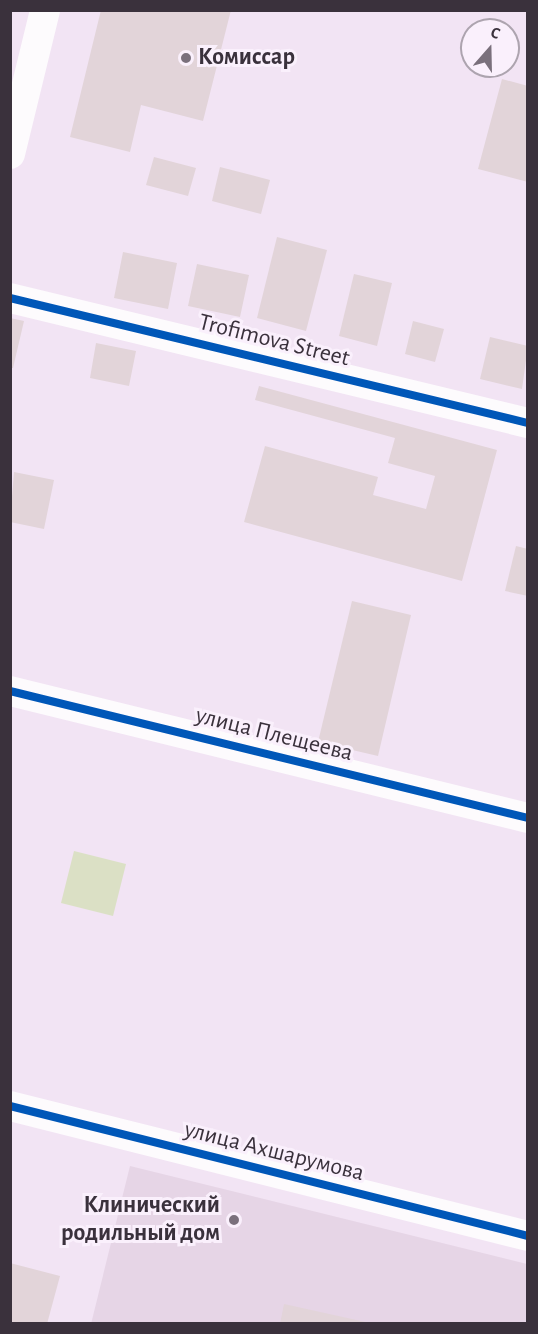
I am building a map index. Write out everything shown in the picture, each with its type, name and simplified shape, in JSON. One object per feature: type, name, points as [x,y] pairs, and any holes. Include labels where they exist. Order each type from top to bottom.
[{"type":"street","points":[[10,154],[45,10]]},
{"type":"street","name":"Trofimova Street","points":[[10,298],[528,423]]},
{"type":"street","name":"улица Плещеева","points":[[10,691],[528,818]]},
{"type":"street","name":"улица Ахшарумова","points":[[10,1106],[528,1236]]},
{"type":"shaded area","name":"Клинический родильный дом","points":[[130,1166],[527,1264],[527,1323],[91,1324]]},
{"type":"green space","points":[[74,851],[126,864],[113,916],[61,903]]},
{"type":"building","points":[[101,10],[231,10],[203,121],[141,105],[130,152],[70,137]]},
{"type":"building","points":[[502,79],[528,86],[528,182],[478,169]]},
{"type":"building","points":[[154,157],[196,168],[188,196],[146,185]]},
{"type":"building","points":[[220,167],[270,180],[261,214],[212,201]]},
{"type":"building","points":[[277,237],[327,250],[306,331],[257,318]]},
{"type":"building","points":[[123,252],[177,263],[168,309],[114,298]]},
{"type":"building","points":[[197,264],[249,275],[240,317],[188,306]]},
{"type":"building","points":[[354,274],[392,283],[377,346],[339,336]]},
{"type":"building","points":[[10,318],[24,321],[13,368],[10,368]]},
{"type":"building","points":[[413,321],[444,329],[435,362],[405,354]]},
{"type":"building","points":[[490,337],[528,346],[522,389],[480,379]]},
{"type":"building","points":[[96,343],[136,351],[129,386],[90,378]]},
{"type":"building","points":[[259,386],[497,450],[462,581],[244,522],[265,446],[378,477],[373,495],[426,509],[435,476],[388,463],[395,438],[255,400]]},
{"type":"building","points":[[14,472],[54,480],[44,529],[10,522]]},
{"type":"building","points":[[516,546],[528,549],[528,596],[505,591]]},
{"type":"building","points":[[352,601],[411,615],[378,756],[318,742]]},
{"type":"building","points":[[10,1263],[60,1276],[47,1324],[10,1324]]},
{"type":"building","points":[[284,1304],[370,1323],[370,1324],[280,1324]]},
{"type":"cycle path","points":[[10,298],[528,423]]},
{"type":"cycle path","points":[[10,691],[528,818]]},
{"type":"cycle path","points":[[10,1106],[528,1236]]},
{"type":"place","name":"Комиссар","points":[[186,58]]},
{"type":"place","name":"Клинический родильный дом","points":[[234,1220]]}]
